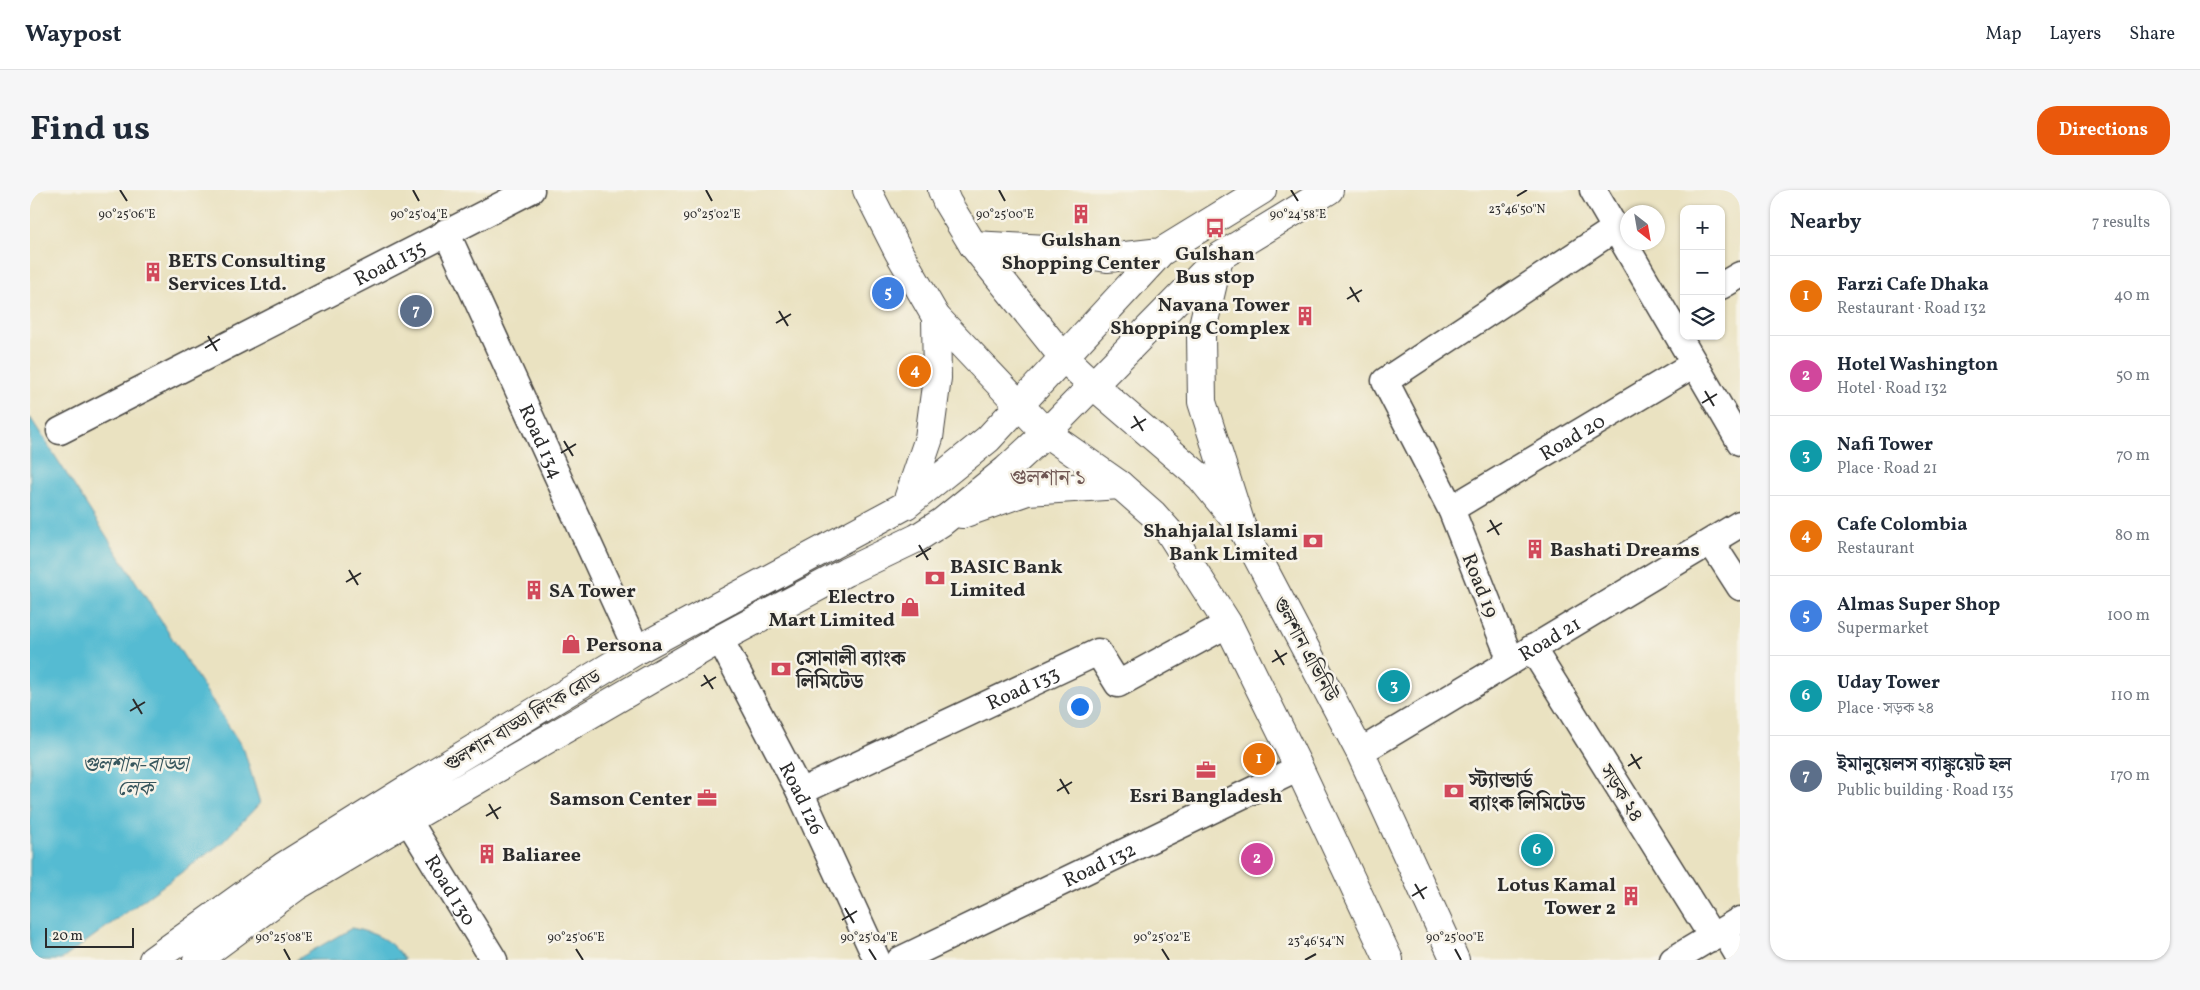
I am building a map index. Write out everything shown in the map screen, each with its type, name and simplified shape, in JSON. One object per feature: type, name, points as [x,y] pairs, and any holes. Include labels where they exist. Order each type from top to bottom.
[{"type":"main road","points":[[867,190],[898,251],[936,317],[1046,433],[1120,485],[1153,514],[1170,533],[1228,624],[1299,768],[1389,960]]},
{"type":"main road","name":"গুলশান এভিনিউ","points":[[942,190],[947,202],[974,245],[1063,357],[1202,478],[1242,528],[1360,752],[1454,960]]},
{"type":"main road","points":[[974,245],[1047,249],[1107,258],[1161,252],[1262,190]]},
{"type":"main road","points":[[942,522],[1006,470],[1046,433],[1219,257],[1328,190]]},
{"type":"main road","name":"গুলশান বাড্ডা লিংক রোড","points":[[152,960],[292,861],[637,650],[906,505],[988,439],[1161,252]]},
{"type":"main road","points":[[1219,257],[1201,334],[1202,402],[1242,528]]},
{"type":"main road","points":[[906,505],[929,438],[937,378],[936,317]]},
{"type":"main road","points":[[942,522],[1027,490],[1120,485]]},
{"type":"main road","name":"গুলশান বাড্ডা লিংক রোড","points":[[197,960],[297,886],[403,823],[720,638],[846,572],[917,538],[942,522]]},
{"type":"street","name":"Road 135","points":[[60,431],[531,190]]},
{"type":"street","points":[[1593,190],[1616,228],[1676,313],[1694,364],[1740,442]]},
{"type":"street","name":"Road 19","points":[[1521,654],[1451,509],[1385,381],[1616,228]]},
{"type":"street","name":"Road 134","points":[[446,232],[637,650]]},
{"type":"street","points":[[1725,284],[1740,275]]},
{"type":"street","name":"Road 20","points":[[1451,509],[1694,364]]},
{"type":"street","name":"Road 21","points":[[1360,752],[1740,524]]},
{"type":"street","points":[[1711,542],[1740,587]]},
{"type":"street","name":"Road 133","points":[[800,792],[1098,652],[1118,684],[1228,624]]},
{"type":"street","name":"Road 126","points":[[720,638],[800,792],[877,960]]},
{"type":"street","name":"সড়ক ২৪","points":[[1521,654],[1726,930],[1740,958]]},
{"type":"street","name":"Road 132","points":[[900,960],[1299,768]]},
{"type":"street","points":[[403,823],[479,960]]},
{"type":"street","name":"Road 130","points":[[403,823],[494,960]]},
{"type":"street","points":[[1673,960],[1726,930]]},
{"type":"water","name":"গুলশান-বাড্ডা লেক","points":[[30,417],[244,750],[260,803],[222,843],[61,960],[30,960]]},
{"type":"water","points":[[352,928],[382,938],[394,947],[405,960],[296,960]]},
{"type":"place","name":"Gulshan Shopping Center","points":[[1081,214]]},
{"type":"place","name":"Gulshan Bus stop","points":[[1215,228]]},
{"type":"place","name":"BETS Consulting Services Ltd.","points":[[153,272]]},
{"type":"place","name":"Almas Super Shop","points":[[888,293]]},
{"type":"place","name":"ইমানুয়েলস ব্যাঙ্কুয়েট হল","points":[[416,311]]},
{"type":"place","name":"Navana Tower Shopping Complex","points":[[1305,316]]},
{"type":"place","name":"Cafe Colombia","points":[[915,371]]},
{"type":"place","name":"Shahjalal Islami Bank Limited","points":[[1313,541]]},
{"type":"place","name":"Bashati Dreams","points":[[1535,549]]},
{"type":"place","name":"BASIC Bank Limited","points":[[935,578]]},
{"type":"place","name":"SA Tower","points":[[534,590]]},
{"type":"place","name":"Electro Mart Limited","points":[[910,607]]},
{"type":"place","name":"Persona","points":[[571,644]]},
{"type":"place","name":"সোনালী ব্যাংক লিমিটেড","points":[[781,669]]},
{"type":"place","name":"Nafi Tower","points":[[1394,686]]},
{"type":"place","name":"Farzi Cafe Dhaka","points":[[1259,759]]},
{"type":"place","name":"Esri Bangladesh","points":[[1206,770]]},
{"type":"place","name":"স্ট্যান্ডার্ড ব্যাংক লিমিটেড","points":[[1454,791]]},
{"type":"place","name":"Samson Center","points":[[707,798]]},
{"type":"place","name":"Uday Tower","points":[[1537,850]]},
{"type":"place","name":"Baliaree","points":[[487,854]]},
{"type":"place","name":"Hotel Washington","points":[[1257,859]]},
{"type":"place","name":"Lotus Kamal Tower 2","points":[[1631,896]]},
{"type":"district","name":"গুলশান ১","points":[[1048,477]]}]
